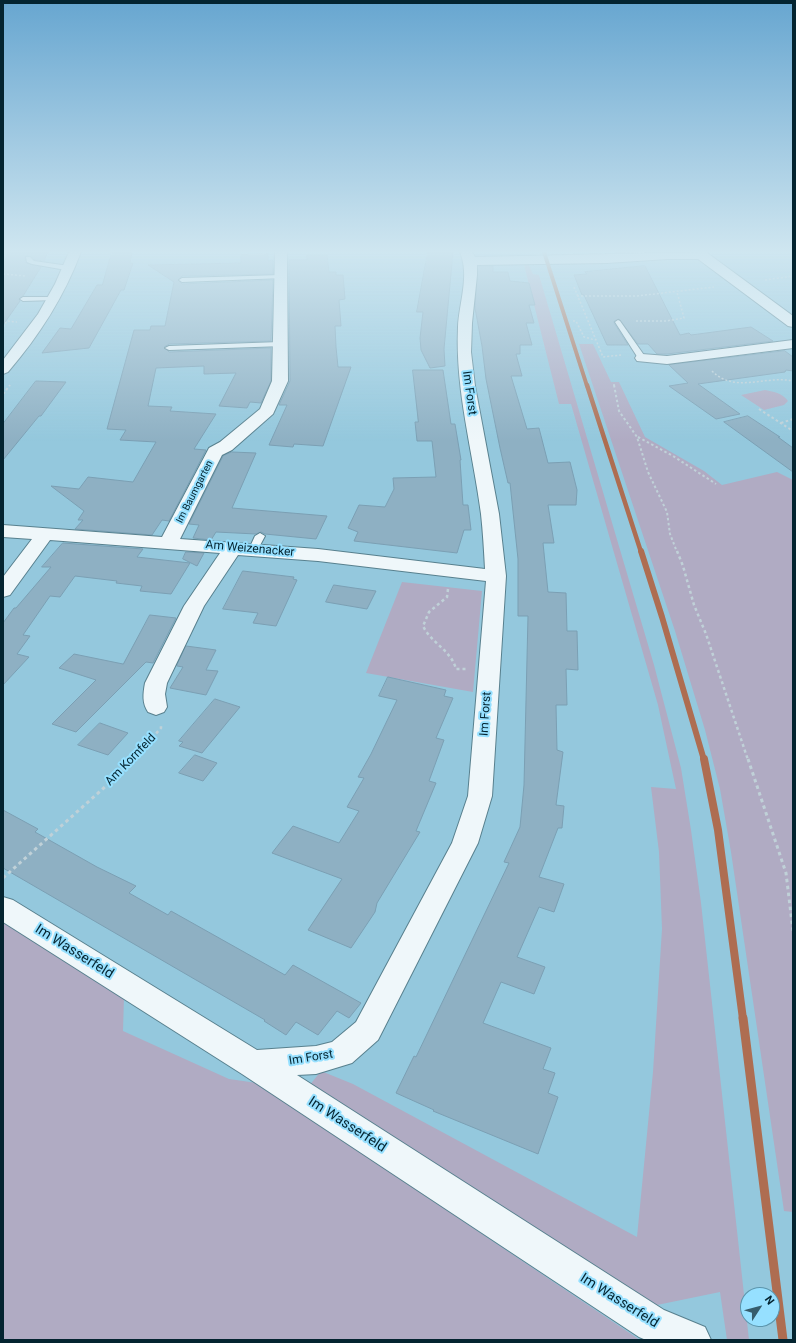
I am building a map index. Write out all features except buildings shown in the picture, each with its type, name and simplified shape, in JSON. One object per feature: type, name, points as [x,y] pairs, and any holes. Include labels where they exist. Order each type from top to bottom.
[{"type":"street","points":[[3,369],[26,341],[43,315]]},
{"type":"street","name":"Im Baumgarten","points":[[170,542],[215,452],[226,446],[267,411],[280,381],[280,315]]},
{"type":"street","name":"Im Forst","points":[[253,1064],[316,1060],[341,1053],[367,1031],[464,843],[480,796],[496,576],[490,514],[466,379],[464,352],[466,315]]},
{"type":"street","points":[[782,315],[793,323]]},
{"type":"street","points":[[642,358],[667,360],[793,344]]},
{"type":"street","name":"Am Weizenacker","points":[[3,530],[44,535],[170,542],[233,548],[257,543],[318,555],[496,576]]},
{"type":"street","points":[[3,591],[44,535]]},
{"type":"street","points":[[156,708],[154,694],[156,683],[194,606],[233,548]]},
{"type":"street","name":"Im Wasserfeld","points":[[3,908],[253,1064],[652,1324],[692,1340]]},
{"type":"lane","points":[[618,322],[642,358]]},
{"type":"lane","points":[[169,348],[280,344]]},
{"type":"path","points":[[585,315],[603,357],[620,355],[642,358]]},
{"type":"path","points":[[618,322],[666,321],[684,318],[683,315]]},
{"type":"path","points":[[574,321],[576,321],[583,337],[587,340],[595,340]]},
{"type":"path","points":[[711,370],[722,380],[749,384],[780,378],[793,381]]},
{"type":"path","points":[[614,384],[619,411],[637,437],[648,472],[667,512],[670,534],[683,566],[694,605],[709,642],[786,873],[793,931]]},
{"type":"path","points":[[759,409],[793,431]]},
{"type":"path","points":[[781,423],[793,419]]},
{"type":"path","points":[[637,437],[673,456],[716,484]]},
{"type":"path","points":[[444,569],[448,587],[447,597],[432,608],[426,615],[423,626],[425,632],[430,639],[452,657],[456,663],[456,669],[468,669],[489,675]]},
{"type":"path","name":"Am Kornfeld","points":[[3,878],[116,777],[162,728],[156,708]]},
{"type":"shaded area","points":[[537,315],[551,315],[654,665],[681,768],[701,903],[743,1287],[740,1287],[740,1327],[748,1327],[749,1340],[727,1340],[720,1292],[657,1305],[383,1135],[309,1086],[321,1071],[353,1084],[637,1237],[653,1072],[662,929],[659,852],[651,787],[676,789],[658,705],[571,404],[559,404]]},
{"type":"shaded area","points":[[579,344],[593,344],[611,382],[619,382],[645,437],[704,471],[722,485],[777,472],[793,480],[793,1212],[784,1211],[731,852],[720,789],[705,730],[675,631]]},
{"type":"shaded area","points":[[765,390],[775,392],[786,398],[788,401],[784,405],[764,410],[741,395]]},
{"type":"shaded area","points":[[402,582],[482,591],[473,692],[366,673]]},
{"type":"shaded area","points":[[3,920],[124,997],[123,1031],[229,1079],[257,1083],[640,1340],[3,1340]]},
{"type":"transit line","points":[[564,315],[662,617],[706,767],[718,830],[729,906],[783,1340]]}]
